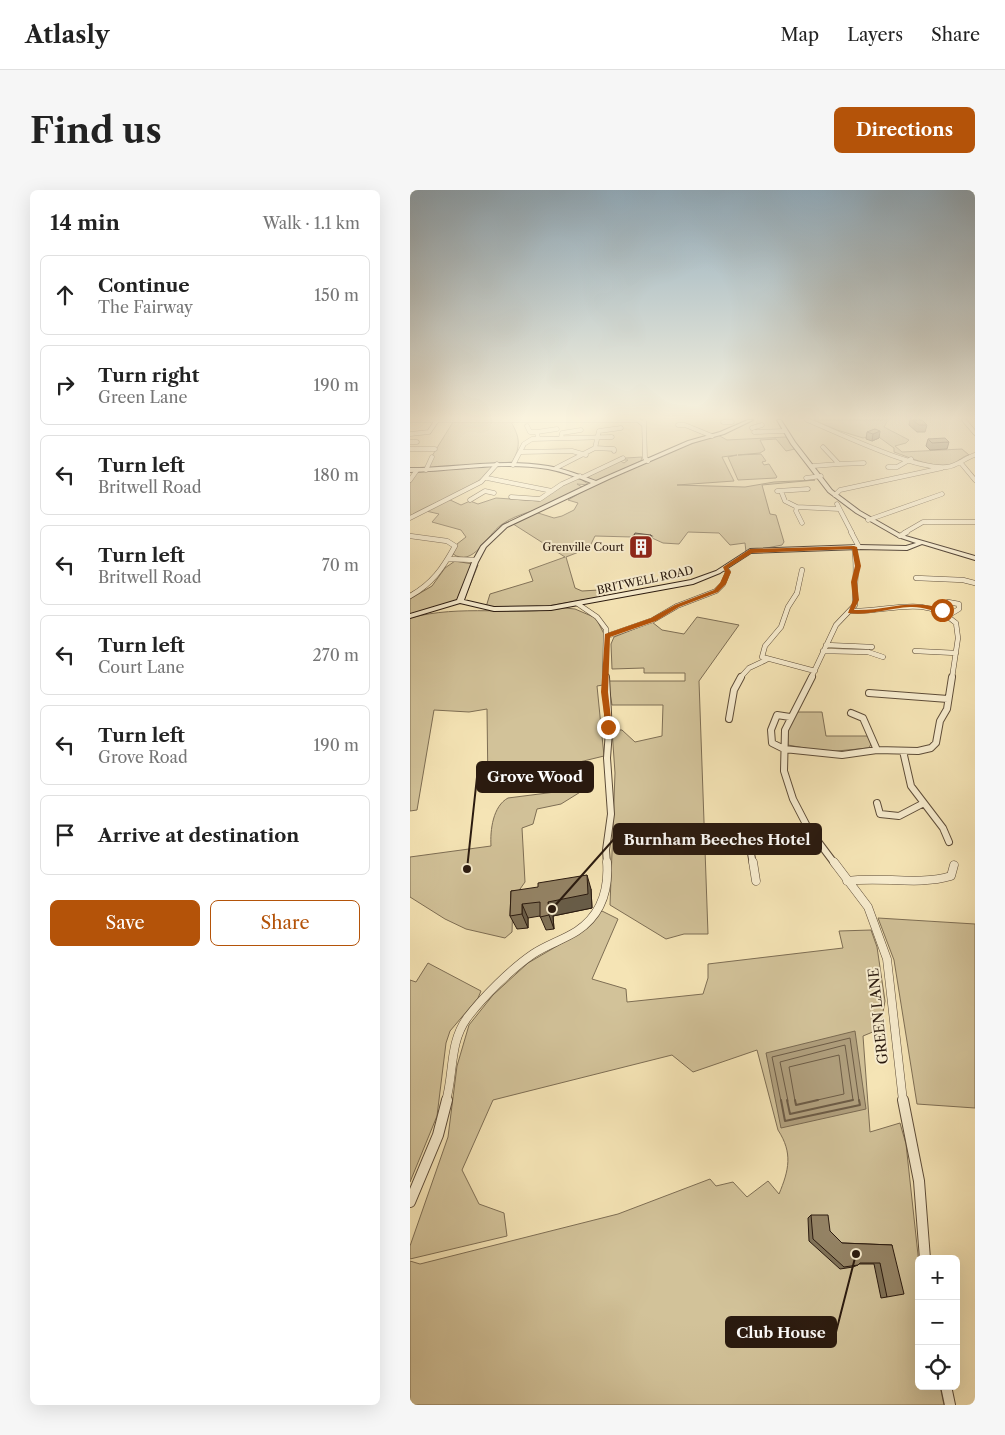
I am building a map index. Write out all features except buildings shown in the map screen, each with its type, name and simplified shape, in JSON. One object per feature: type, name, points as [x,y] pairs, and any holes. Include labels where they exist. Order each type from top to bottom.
[{"type":"street","points":[[511,496],[540,499],[581,477]]},
{"type":"street","points":[[583,477],[595,483]]},
{"type":"street","points":[[410,616],[460,601],[476,560],[484,546],[505,526],[610,477]]},
{"type":"street","points":[[806,478],[816,477]]},
{"type":"street","points":[[821,477],[835,495],[868,520],[900,536],[920,543]]},
{"type":"street","points":[[828,488],[840,490],[906,477]]},
{"type":"street","points":[[410,518],[488,478],[552,491]]},
{"type":"street","points":[[808,489],[779,491],[785,501],[797,508],[839,509]]},
{"type":"street","points":[[835,495],[840,490]]},
{"type":"street","points":[[460,493],[472,499],[485,492],[494,493]]},
{"type":"street","points":[[868,520],[942,494]]},
{"type":"street","points":[[790,716],[777,715],[771,730],[772,743],[784,748],[842,755],[877,750],[903,751],[931,748],[936,743],[940,721],[947,709],[956,653],[956,623],[949,615],[939,609],[924,605],[908,605],[868,612],[850,611],[856,600],[854,582],[858,566],[856,547],[837,504]]},
{"type":"street","points":[[797,508],[796,511],[802,523]]},
{"type":"street","points":[[900,536],[923,522],[975,522]]},
{"type":"street","points":[[410,536],[454,543],[455,546],[431,584],[410,596]]},
{"type":"street","name":"BRITWELL ROAD","points":[[460,601],[476,607],[506,610],[536,610],[578,604],[693,582],[725,568],[744,554],[759,550],[856,547],[908,548],[920,543],[975,558]]},
{"type":"street","points":[[448,559],[476,560]]},
{"type":"street","points":[[607,636],[653,620],[677,606],[716,591],[723,584],[728,572],[725,568]]},
{"type":"street","points":[[766,660],[762,657],[762,652],[783,622],[788,607],[797,593],[802,570]]},
{"type":"street","points":[[916,578],[964,580],[975,583]]},
{"type":"street","points":[[939,609],[948,602],[959,604],[960,609],[949,615]]},
{"type":"street","points":[[410,1202],[438,1135],[450,1087],[451,1064],[456,1038],[467,1018],[488,995],[533,954],[577,931],[593,916],[604,899],[608,880],[606,850],[611,814],[607,758],[609,731],[604,692],[607,636],[606,627],[600,617],[578,604]]},
{"type":"street","name":"GREEN LANE","points":[[850,611],[836,625],[815,671],[790,716],[785,730],[785,773],[793,799],[808,828],[868,907],[887,959],[902,1096],[918,1181],[925,1255]]},
{"type":"street","points":[[825,648],[872,647]]},
{"type":"street","points":[[825,648],[868,652],[883,656]]},
{"type":"street","points":[[915,651],[956,653]]},
{"type":"street","points":[[729,719],[730,702],[738,680],[751,665],[766,660],[815,671]]},
{"type":"street","points":[[869,693],[948,699]]},
{"type":"street","points":[[851,713],[863,718],[877,750]]},
{"type":"street","points":[[903,751],[910,786],[922,804],[943,828],[950,842]]},
{"type":"street","points":[[877,804],[880,814],[899,816],[922,804]]},
{"type":"street","points":[[756,882],[748,838],[787,836],[808,828]]},
{"type":"street","points":[[847,881],[864,877],[921,882],[939,881],[951,876],[954,865]]},
{"type":"street","points":[[947,1390],[950,1405]]},
{"type":"shaded area","points":[[414,477],[484,477],[468,488],[410,516],[410,482]]},
{"type":"shaded area","points":[[588,477],[606,477],[596,481],[586,478]]},
{"type":"shaded area","points":[[611,477],[732,477],[734,481],[677,485],[745,487],[774,482],[815,480],[762,485],[770,514],[776,515],[784,542],[782,545],[746,552],[745,543],[730,545],[719,533],[688,532],[679,544],[663,543],[652,538],[653,536],[634,534],[632,537],[595,536],[589,548],[566,557],[575,588],[582,591],[599,590],[606,596],[542,607],[486,607],[490,594],[533,581],[529,570],[565,557],[510,522],[535,512],[554,518],[562,516],[574,510],[578,503],[568,500]]},
{"type":"shaded area","points":[[737,477],[777,477],[776,478],[738,480]]},
{"type":"shaded area","points":[[573,479],[581,479],[589,485],[577,484],[582,487],[562,500],[523,514],[501,525],[473,554],[467,557],[453,554],[457,544],[466,537],[461,530],[432,522],[439,514],[426,511],[448,499],[461,505],[470,501],[478,504],[496,498],[539,501]]},
{"type":"shaded area","points":[[455,561],[478,565],[468,590],[459,600],[410,615],[410,599],[432,586],[445,568]]},
{"type":"shaded area","points":[[575,609],[596,618],[604,634],[603,685],[597,686],[604,756],[567,765],[546,788],[488,788],[487,709],[469,712],[434,710],[417,810],[410,811],[410,618],[448,612],[526,611]]},
{"type":"shaded area","points":[[697,617],[739,625],[699,681],[708,934],[684,934],[666,939],[610,905],[615,773],[612,730],[622,730],[635,742],[662,736],[663,705],[612,705],[608,681],[685,681],[685,673],[644,673],[644,668],[612,669],[611,644],[614,637],[652,622],[662,630],[684,634]]},
{"type":"shaded area","points":[[797,712],[822,712],[826,736],[868,736],[871,744],[869,748],[826,752],[788,745],[788,729]]},
{"type":"shaded area","points":[[563,791],[582,791],[561,804],[537,809],[533,824],[522,828],[525,882],[513,899],[512,932],[505,938],[466,929],[445,919],[410,897],[410,857],[491,846],[491,833],[496,812],[508,798]]},
{"type":"shaded area","points":[[602,911],[618,919],[592,979],[626,989],[627,1002],[703,994],[708,978],[708,964],[843,948],[839,931],[871,930],[877,947],[885,1001],[880,1029],[863,1036],[870,1132],[900,1123],[906,1144],[918,1255],[915,1255],[915,1390],[941,1390],[944,1405],[410,1405],[410,1261],[420,1264],[618,1214],[710,1179],[716,1186],[733,1182],[747,1197],[768,1181],[779,1194],[787,1169],[788,1154],[783,1138],[778,1130],[757,1050],[693,1072],[672,1055],[493,1100],[462,1170],[479,1204],[504,1213],[507,1236],[410,1259],[410,1246],[448,1137],[457,1066],[469,1025],[493,995],[528,963],[581,932]]},
{"type":"shaded area","points":[[878,918],[975,924],[975,1108],[917,1104],[894,960]]},
{"type":"shaded area","points":[[428,963],[481,991],[478,998],[450,1031],[446,1043],[437,1116],[410,1182],[410,980],[416,982]]},
{"type":"water","points":[[855,1031],[866,1109],[781,1128],[766,1053]]},
{"type":"place","name":"Grenville Court","points":[[641,547]]},
{"type":"place","name":"Grove Wood","points":[[467,869]]},
{"type":"place","name":"Burnham Beeches Hotel","points":[[552,909]]},
{"type":"place","name":"Club House","points":[[856,1254]]},
{"type":"route","points":[[608,727],[604,692],[607,636],[653,620],[677,606],[716,591],[723,584],[728,572],[725,568],[750,551],[769,549],[829,550],[854,547],[858,566],[854,582],[856,600],[855,605],[850,611],[868,612],[908,605],[924,605],[942,610]]}]
